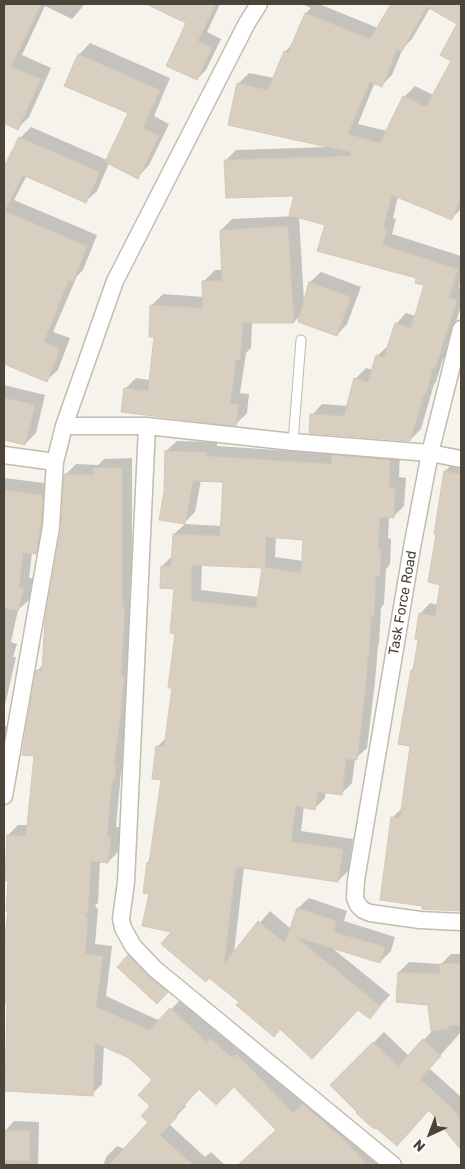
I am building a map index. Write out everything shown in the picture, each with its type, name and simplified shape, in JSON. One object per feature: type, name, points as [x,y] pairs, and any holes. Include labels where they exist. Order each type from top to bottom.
[{"type":"street","points":[[4,796],[50,528],[55,462],[64,426],[115,281],[246,23],[259,4]]},
{"type":"street","name":"Task Force Road","points":[[461,329],[430,453],[413,542],[356,880],[355,898],[358,905],[370,913],[420,920],[461,922]]},
{"type":"street","points":[[64,426],[147,426],[293,442],[430,453],[461,459]]},
{"type":"street","points":[[147,426],[126,882],[121,919],[123,928],[134,946],[155,969],[394,1165]]},
{"type":"street","points":[[4,455],[55,462]]},
{"type":"lane","points":[[293,442],[301,340]]},
{"type":"building","points":[[4,4],[41,4],[11,67],[41,79],[18,130],[4,123]]},
{"type":"building","points":[[146,4],[216,4],[198,41],[212,48],[197,80],[166,66],[186,23]]},
{"type":"building","points":[[391,4],[461,4],[461,197],[452,220],[392,195],[383,228],[387,229],[383,245],[458,269],[449,298],[457,300],[435,369],[433,368],[426,394],[424,394],[410,441],[309,433],[310,414],[344,416],[354,378],[368,382],[376,355],[384,357],[395,323],[411,328],[424,285],[415,283],[416,278],[317,251],[325,225],[289,215],[294,196],[226,198],[224,160],[350,156],[350,152],[228,125],[237,83],[268,90],[284,51],[288,53],[305,13],[370,39]],"holes":[[[427,7],[457,24],[440,55],[451,61],[426,107],[403,96],[380,143],[348,134],[370,82],[382,87],[397,49],[402,51]]]},
{"type":"building","points":[[78,54],[160,90],[143,128],[159,136],[138,179],[105,162],[128,113],[64,86]]},
{"type":"building","points":[[19,137],[100,172],[86,203],[23,175],[5,211],[87,246],[73,282],[69,280],[44,342],[60,349],[47,382],[4,364],[4,167]]},
{"type":"building","points":[[288,226],[294,323],[243,323],[240,360],[236,360],[230,404],[239,405],[236,426],[121,412],[124,388],[148,391],[154,337],[149,337],[150,305],[203,308],[202,281],[222,281],[220,230]]},
{"type":"building","points":[[309,282],[351,297],[337,336],[298,322]]},
{"type":"building","points":[[4,398],[35,405],[25,445],[4,440]]},
{"type":"building","points":[[165,451],[207,452],[207,456],[331,464],[332,455],[390,460],[389,487],[395,488],[394,518],[380,517],[378,549],[381,549],[380,576],[376,576],[374,616],[371,616],[369,656],[357,760],[346,759],[342,795],[318,792],[315,810],[296,806],[291,842],[343,849],[338,882],[236,867],[224,964],[258,921],[285,943],[297,908],[337,921],[334,932],[385,947],[380,963],[296,937],[380,1006],[370,1019],[358,1010],[312,1059],[280,1029],[274,1037],[236,1005],[239,1002],[209,978],[206,982],[161,944],[171,932],[142,926],[149,894],[143,893],[147,862],[149,863],[161,780],[152,779],[156,746],[164,747],[172,688],[168,688],[175,634],[170,633],[174,589],[160,588],[161,566],[171,566],[173,534],[220,536],[223,482],[193,481],[185,524],[159,520],[164,492]],"holes":[[[266,537],[303,540],[301,573],[265,567]],[[192,565],[262,568],[256,608],[191,601]]]},
{"type":"building","points":[[93,468],[122,468],[122,607],[125,607],[121,677],[124,677],[114,765],[116,765],[115,780],[112,780],[107,837],[111,837],[108,863],[91,861],[88,914],[83,913],[88,918],[85,954],[103,956],[96,1007],[149,1030],[170,1008],[207,1042],[210,1038],[232,1058],[237,1054],[293,1113],[303,1104],[343,1139],[368,1165],[238,1165],[276,1130],[234,1087],[216,1105],[199,1089],[160,1135],[193,1165],[109,1165],[148,1122],[141,1116],[150,1106],[138,1095],[152,1080],[129,1058],[95,1043],[93,1096],[5,1091],[7,1004],[4,1003],[4,944],[8,911],[6,911],[8,881],[5,881],[7,835],[26,836],[34,756],[22,755],[36,670],[42,671],[45,620],[61,529],[64,474],[93,475]]},
{"type":"building","points":[[444,471],[461,474],[461,911],[422,909],[422,906],[380,900],[391,817],[400,818],[410,746],[398,744],[418,640],[415,639],[419,613],[435,616],[440,585],[428,582]]},
{"type":"building","points":[[4,490],[43,495],[41,526],[36,554],[23,553],[19,588],[24,589],[18,611],[4,608]]},
{"type":"building","points":[[128,955],[148,976],[168,992],[157,1004],[117,967]]},
{"type":"building","points":[[461,963],[461,1025],[448,1026],[449,1029],[431,1031],[428,1005],[396,1002],[398,972],[440,974],[439,964]]},
{"type":"building","points":[[423,1039],[441,1056],[420,1079],[451,1107],[461,1120],[461,1150],[429,1110],[397,1146],[356,1113],[330,1085],[373,1042],[398,1066]]},
{"type":"building","points":[[4,1130],[30,1131],[30,1161],[4,1160]]}]
